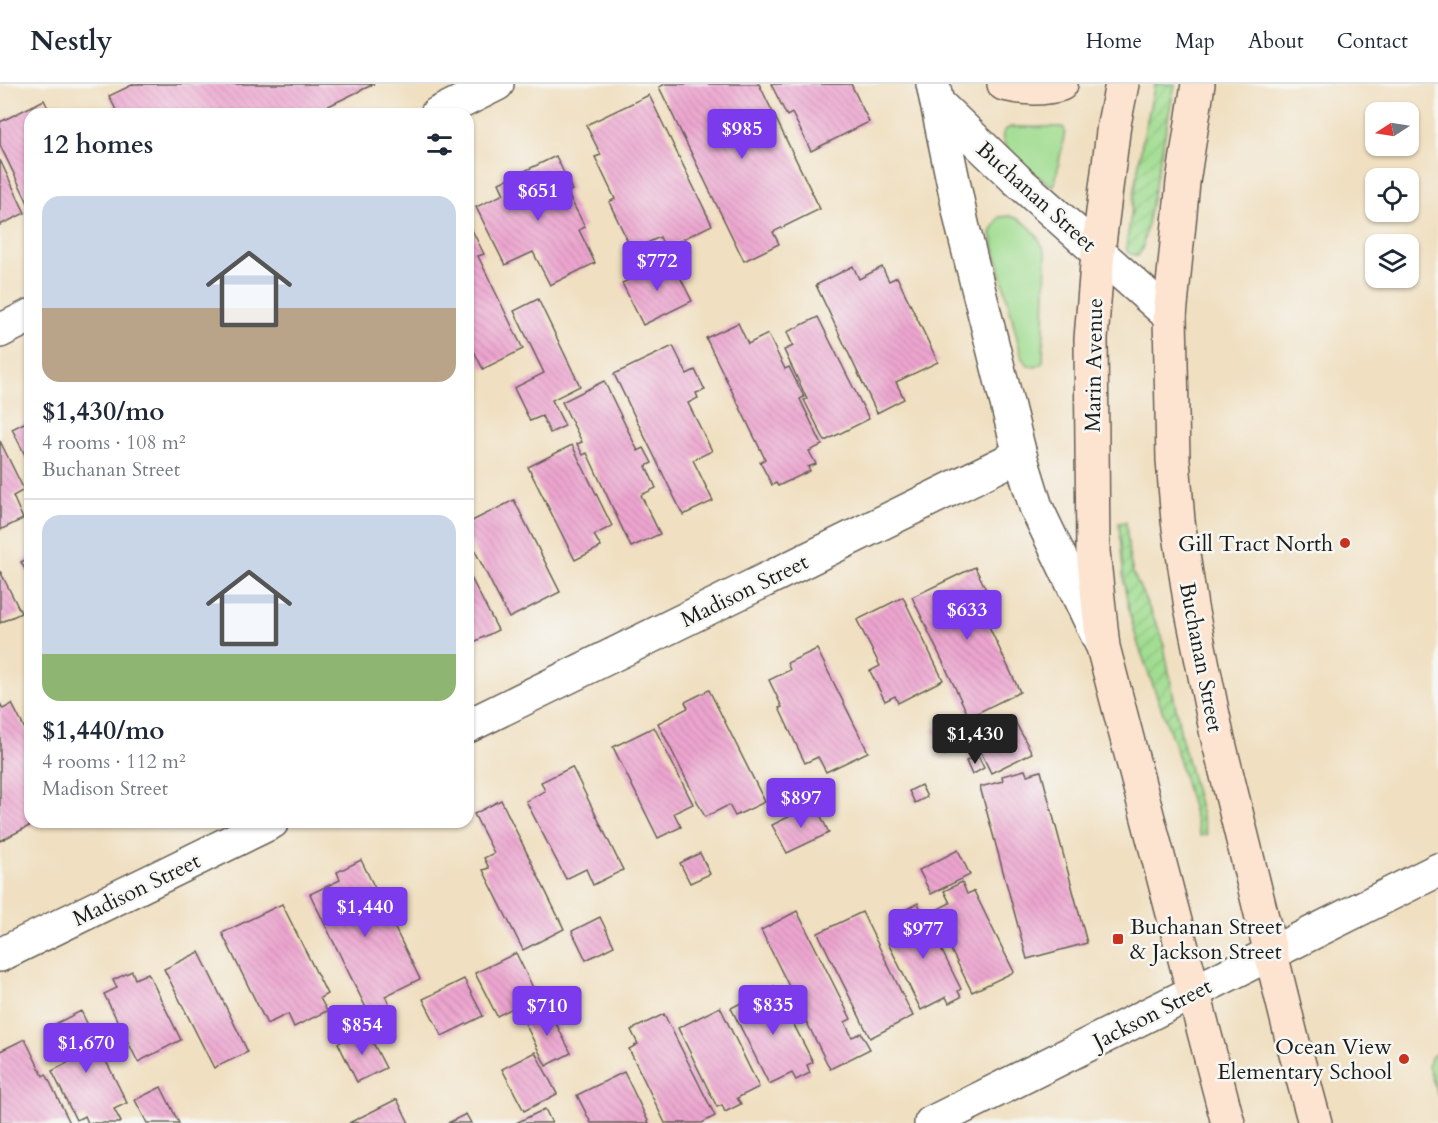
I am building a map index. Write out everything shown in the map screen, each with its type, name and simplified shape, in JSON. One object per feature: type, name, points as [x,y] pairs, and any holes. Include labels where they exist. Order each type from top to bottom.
[{"type":"main road","points":[[1004,84],[1020,88],[1043,88],[1061,84]]},
{"type":"main road","name":"Marin Avenue","points":[[1103,647],[1093,551],[1091,339],[1098,252],[1114,124],[1122,84]]},
{"type":"main road","points":[[1170,316],[1183,182],[1198,84]]},
{"type":"main road","name":"Buchanan Street","points":[[1170,316],[1173,460],[1178,520],[1191,608],[1216,735],[1315,1123]]},
{"type":"main road","name":"Buchanan Street","points":[[1103,647],[1228,1123]]},
{"type":"street","points":[[449,108],[497,84]]},
{"type":"street","name":"Buchanan Street","points":[[935,93],[1016,179],[1170,316]]},
{"type":"street","name":"Buchanan Street","points":[[935,93],[962,224],[1020,455],[1036,507],[1103,647]]},
{"type":"street","points":[[0,331],[24,319]]},
{"type":"street","name":"Madison Street","points":[[474,723],[1020,455]]},
{"type":"street","name":"Madison Street","points":[[0,955],[260,828]]},
{"type":"street","name":"Jackson Street","points":[[931,1123],[1438,870]]},
{"type":"green space","points":[[1155,84],[1175,84],[1142,250],[1138,256],[1128,253],[1126,248],[1142,143]]},
{"type":"green space","points":[[1011,127],[1063,127],[1065,131],[1053,186],[1027,168],[1008,149],[1003,140],[1003,132]]},
{"type":"green space","points":[[1010,216],[1029,226],[1041,242],[1046,255],[1043,362],[1034,367],[1022,358],[991,233],[999,217]]},
{"type":"green space","points":[[1126,522],[1133,573],[1162,636],[1182,740],[1207,835],[1200,836],[1174,743],[1138,644],[1130,615],[1124,583],[1119,523]]},
{"type":"green space","points":[[1438,1053],[1438,1096],[1428,1066],[1432,1056]]},
{"type":"building","points":[[134,84],[374,84],[324,108],[115,108],[109,96]]},
{"type":"building","points":[[665,84],[759,84],[820,209],[773,232],[779,244],[744,261],[659,87]]},
{"type":"building","points":[[771,84],[851,84],[869,122],[811,151],[792,113],[787,116]]},
{"type":"building","points":[[649,95],[712,225],[665,248],[660,237],[632,250],[609,202],[615,199],[595,157],[601,155],[586,125]]},
{"type":"building","points":[[44,100],[48,108],[28,108]]},
{"type":"building","points":[[24,110],[24,195],[0,145],[0,122]]},
{"type":"building","points":[[556,156],[572,190],[567,192],[585,227],[579,230],[595,263],[550,285],[533,252],[505,265],[476,207],[504,194],[499,183]]},
{"type":"building","points":[[0,160],[24,213],[0,225]]},
{"type":"building","points":[[474,234],[484,254],[478,256],[523,349],[483,369],[474,351]]},
{"type":"building","points":[[671,259],[692,301],[643,325],[622,283]]},
{"type":"building","points":[[853,266],[859,279],[882,267],[889,281],[897,277],[938,362],[896,382],[904,399],[877,413],[816,285]]},
{"type":"building","points":[[538,299],[580,386],[552,400],[565,426],[550,433],[542,416],[530,421],[514,388],[544,373],[514,311]]},
{"type":"building","points":[[818,317],[869,419],[825,441],[804,400],[807,399],[784,350],[793,346],[787,332]]},
{"type":"building","points":[[738,323],[748,344],[768,334],[785,369],[789,367],[804,397],[800,399],[822,445],[809,451],[816,464],[808,467],[810,471],[778,486],[776,483],[772,485],[760,462],[765,459],[706,338]]},
{"type":"building","points":[[673,346],[687,374],[695,370],[705,390],[696,393],[698,398],[688,403],[712,451],[693,460],[713,501],[683,515],[614,374]]},
{"type":"building","points":[[604,381],[638,451],[644,448],[652,463],[646,466],[656,488],[641,495],[660,534],[631,547],[587,453],[583,455],[577,444],[582,442],[562,402]]},
{"type":"building","points":[[24,423],[24,453],[12,429]]},
{"type":"building","points":[[0,441],[24,490],[13,496],[23,519],[0,530]]},
{"type":"building","points":[[572,445],[612,526],[594,535],[601,547],[575,560],[528,467]]},
{"type":"building","points":[[514,500],[560,592],[509,618],[474,549],[474,520]]},
{"type":"building","points":[[975,567],[996,610],[984,616],[1020,692],[969,717],[912,597]]},
{"type":"building","points":[[0,571],[21,613],[0,623]]},
{"type":"building","points":[[474,584],[498,630],[474,642]]},
{"type":"building","points":[[903,597],[943,680],[898,703],[895,696],[885,701],[870,671],[880,666],[857,620]]},
{"type":"building","points":[[817,649],[868,752],[826,772],[818,757],[805,763],[779,708],[782,707],[769,680],[790,670],[787,663]]},
{"type":"building","points":[[709,690],[765,802],[735,816],[729,805],[705,817],[658,723],[688,708],[685,702]]},
{"type":"building","points":[[0,703],[3,709],[12,704],[24,727],[25,828],[0,841]]},
{"type":"building","points":[[1012,716],[1032,753],[991,773],[973,736]]},
{"type":"building","points":[[960,717],[972,742],[945,755],[933,730]]},
{"type":"building","points":[[654,727],[693,804],[674,813],[681,827],[658,838],[613,747]]},
{"type":"building","points":[[978,755],[984,768],[972,775],[966,761]]},
{"type":"building","points":[[572,767],[623,870],[593,885],[586,869],[566,879],[526,801],[545,791],[541,782]]},
{"type":"building","points":[[1025,770],[1027,775],[1041,771],[1087,943],[1027,959],[980,787],[1003,781],[1002,776]]},
{"type":"building","points":[[921,785],[927,797],[915,803],[909,791]]},
{"type":"building","points":[[501,800],[564,929],[523,950],[483,870],[489,868],[484,858],[494,853],[474,814]]},
{"type":"building","points":[[815,804],[829,833],[787,853],[772,825]]},
{"type":"building","points":[[958,850],[970,875],[931,894],[919,870]]},
{"type":"building","points":[[700,853],[710,874],[690,883],[680,863]]},
{"type":"building","points":[[361,860],[420,979],[385,996],[392,1009],[372,1020],[310,894],[340,880],[337,872]]},
{"type":"building","points":[[962,882],[967,894],[974,891],[1014,972],[972,992],[932,912],[950,903],[944,891]]},
{"type":"building","points":[[918,903],[961,989],[958,991],[961,997],[949,1003],[946,997],[921,1010],[888,943],[904,936],[893,916]]},
{"type":"building","points":[[282,904],[327,994],[320,998],[327,1011],[294,1027],[288,1014],[267,1024],[222,933]]},
{"type":"building","points":[[797,911],[851,1019],[845,1022],[852,1037],[861,1033],[870,1049],[830,1069],[761,930]]},
{"type":"building","points":[[862,912],[913,1016],[870,1038],[818,933]]},
{"type":"building","points":[[600,917],[614,946],[586,960],[572,931]]},
{"type":"building","points":[[199,952],[248,1052],[214,1068],[164,969]]},
{"type":"building","points":[[516,953],[537,996],[497,1016],[475,973]]},
{"type":"building","points":[[132,971],[135,979],[148,973],[181,1040],[138,1062],[104,994],[117,988],[113,980]]},
{"type":"building","points":[[464,979],[483,1016],[442,1036],[423,999]]},
{"type":"building","points":[[774,986],[813,1062],[807,1065],[810,1073],[796,1080],[792,1073],[769,1084],[731,1008]]},
{"type":"building","points":[[720,1007],[759,1087],[737,1098],[741,1104],[725,1112],[722,1105],[717,1107],[678,1028]]},
{"type":"building","points":[[548,1008],[571,1053],[546,1066],[524,1021]]},
{"type":"building","points":[[81,1011],[127,1103],[114,1109],[121,1122],[119,1123],[88,1123],[85,1116],[76,1120],[52,1071],[69,1062],[51,1026]]},
{"type":"building","points":[[664,1014],[715,1116],[702,1123],[665,1123],[629,1049],[638,1044],[631,1030]]},
{"type":"building","points":[[366,1029],[386,1068],[357,1082],[338,1043]]},
{"type":"building","points":[[25,1039],[43,1076],[46,1074],[70,1123],[0,1123],[0,1051]]},
{"type":"building","points":[[535,1052],[557,1094],[524,1111],[502,1069]]},
{"type":"building","points":[[624,1072],[649,1123],[591,1123],[577,1095]]},
{"type":"building","points":[[161,1087],[179,1123],[147,1123],[135,1100]]},
{"type":"building","points":[[397,1099],[409,1123],[349,1123]]},
{"type":"building","points":[[545,1109],[552,1123],[516,1123]]},
{"type":"building","points":[[466,1114],[471,1123],[448,1123]]},
{"type":"place","name":"Gill Tract North","points":[[1345,543]]},
{"type":"place","name":"Buchanan Street & Jackson Street","points":[[1118,939]]},
{"type":"place","name":"Ocean View Elementary School","points":[[1404,1059]]}]
